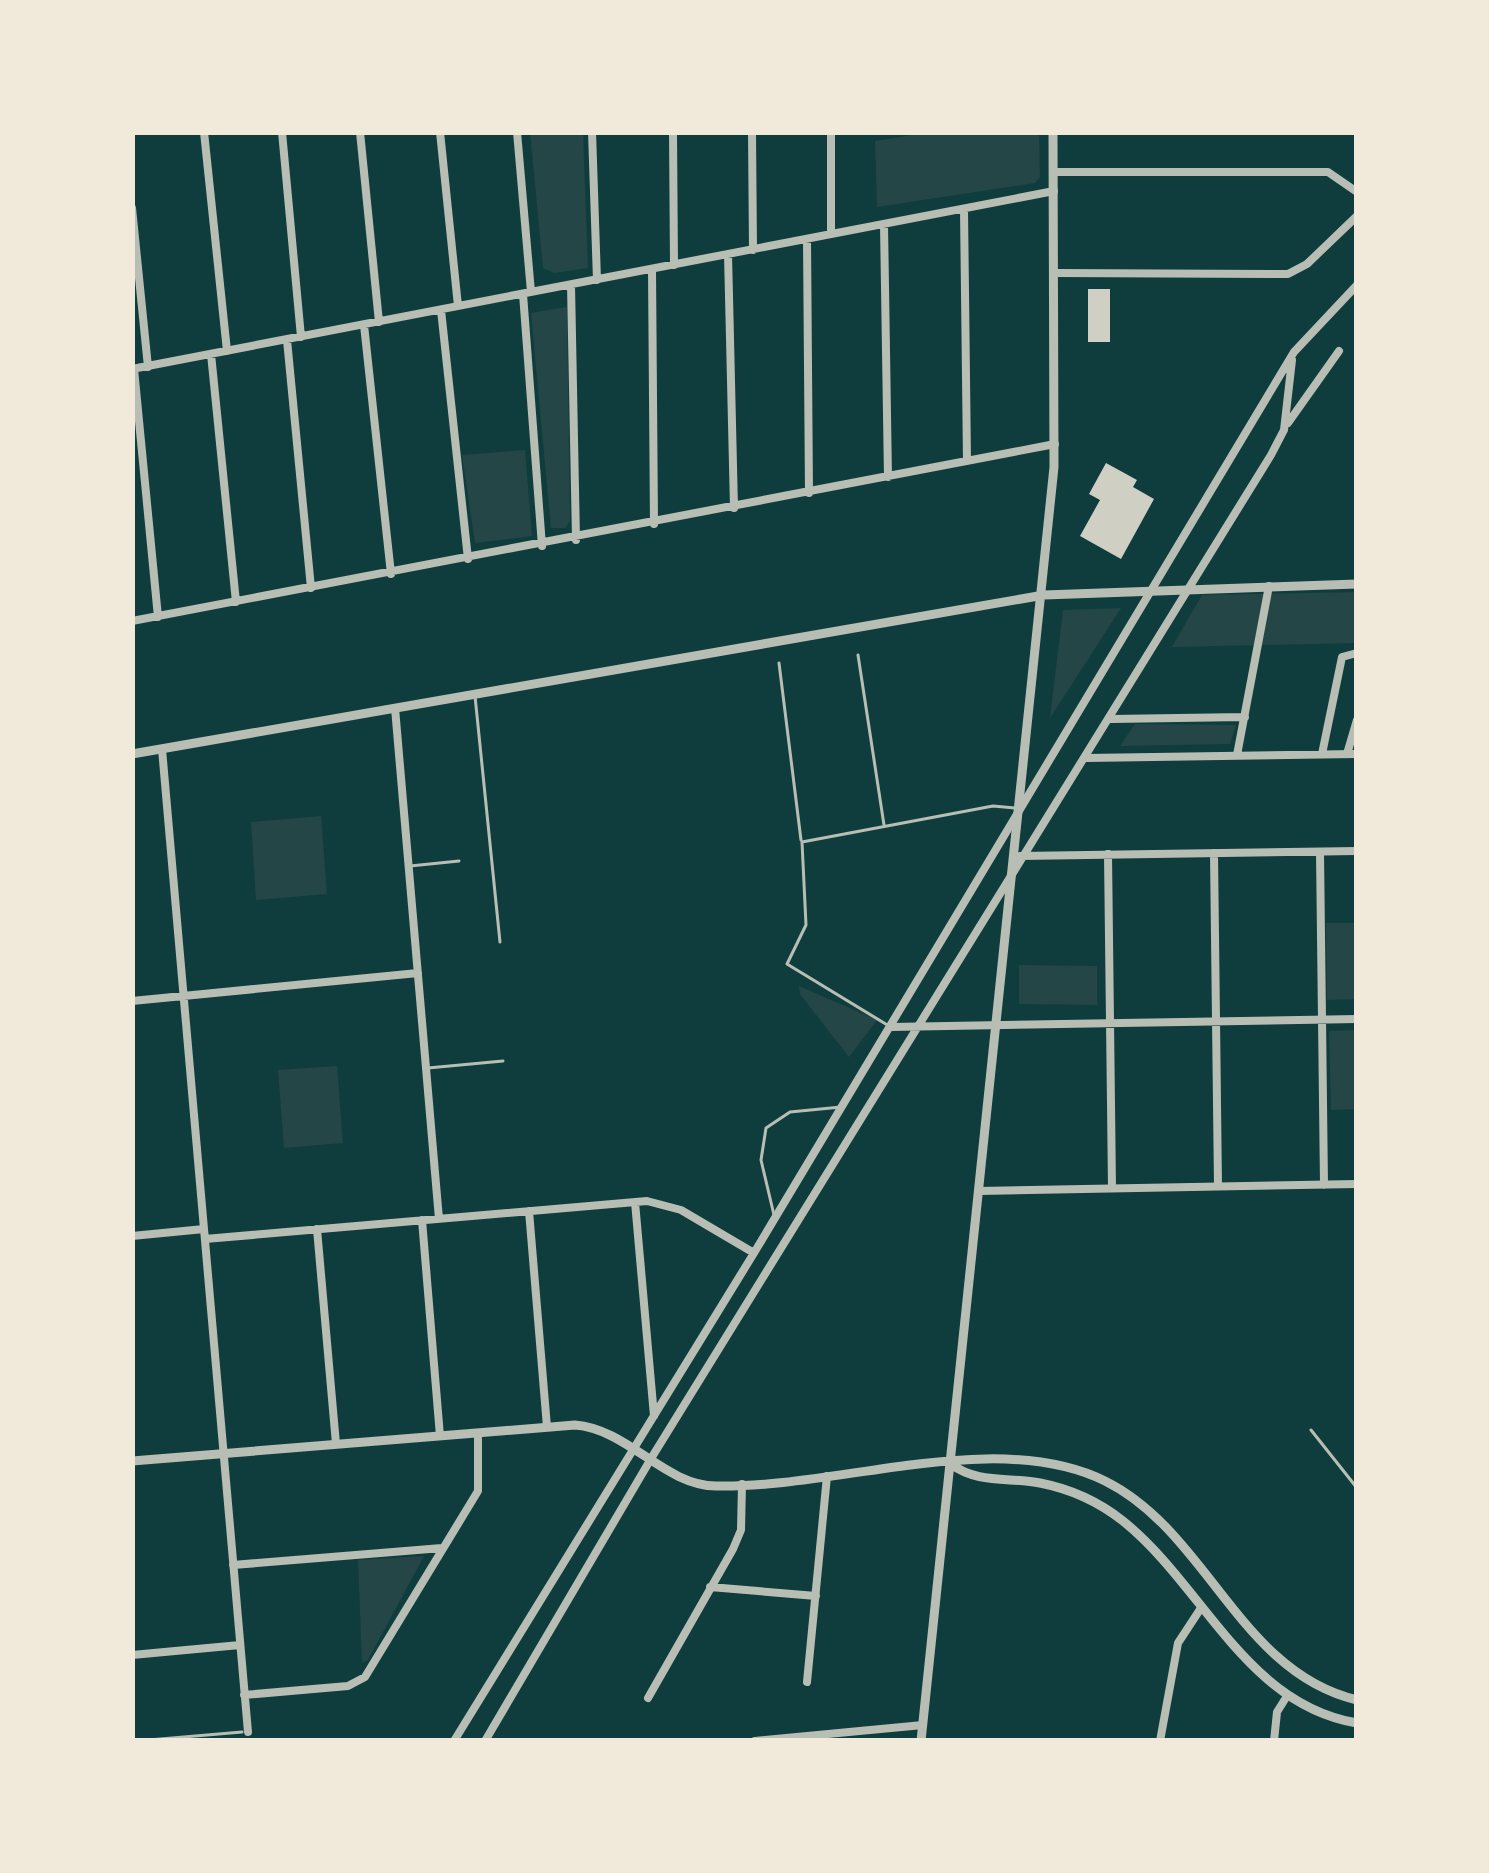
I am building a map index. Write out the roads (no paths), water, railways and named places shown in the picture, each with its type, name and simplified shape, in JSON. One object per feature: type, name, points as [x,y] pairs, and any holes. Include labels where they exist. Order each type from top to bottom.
[{"type":"street","points":[[204,132],[227,351]]},
{"type":"street","points":[[282,132],[301,337]]},
{"type":"street","points":[[360,132],[379,322]]},
{"type":"street","points":[[440,132],[458,306]]},
{"type":"street","points":[[517,132],[542,546]]},
{"type":"street","points":[[592,132],[597,280]]},
{"type":"street","points":[[673,132],[674,265]]},
{"type":"street","points":[[752,132],[752,250]]},
{"type":"street","points":[[831,132],[831,234]]},
{"type":"street","points":[[921,1741],[1043,595],[1055,444],[1053,132]]},
{"type":"street","points":[[1054,172],[1328,172],[1357,192]]},
{"type":"street","points":[[158,616],[133,369],[1054,191]]},
{"type":"street","points":[[132,208],[148,367]]},
{"type":"street","points":[[964,209],[967,461]]},
{"type":"street","points":[[1055,273],[1288,274],[1307,264],[1357,216]]},
{"type":"street","points":[[884,224],[888,477]]},
{"type":"street","points":[[807,239],[809,493]]},
{"type":"street","points":[[728,254],[734,508]]},
{"type":"street","points":[[652,269],[654,524]]},
{"type":"street","points":[[572,285],[576,539]]},
{"type":"street","points":[[454,1741],[891,1028],[1294,352],[1357,285]]},
{"type":"street","points":[[441,310],[469,560]]},
{"type":"street","points":[[364,325],[391,574]]},
{"type":"street","points":[[287,340],[311,589]]},
{"type":"street","points":[[485,1741],[652,1457],[1018,859],[1111,719],[1284,430],[1339,351]]},
{"type":"street","points":[[1284,430],[1294,352]]},
{"type":"street","points":[[211,354],[236,602]]},
{"type":"street","points":[[132,621],[1055,444]]},
{"type":"street","points":[[132,754],[1043,595],[1192,586],[1357,584]]},
{"type":"street","points":[[1237,755],[1269,585]]},
{"type":"street","points":[[1322,754],[1342,657],[1357,652]]},
{"type":"street","points":[[395,708],[439,1219]]},
{"type":"street","points":[[1111,719],[1245,717]]},
{"type":"street","points":[[1086,758],[1352,754],[1357,720]]},
{"type":"street","points":[[162,748],[248,1732]]},
{"type":"street","points":[[1018,859],[1357,851]]},
{"type":"street","points":[[1320,852],[1324,1185]]},
{"type":"street","points":[[1214,853],[1218,1186]]},
{"type":"street","points":[[1108,854],[1112,1187]]},
{"type":"street","points":[[132,1001],[418,973]]},
{"type":"street","points":[[891,1028],[1357,1019]]},
{"type":"street","points":[[980,1191],[1357,1184]]},
{"type":"street","points":[[132,1236],[316,1229],[634,1202],[671,1205],[754,1253]]},
{"type":"street","points":[[634,1202],[654,1418]]},
{"type":"street","points":[[529,1211],[547,1427]]},
{"type":"street","points":[[422,1220],[440,1436]]},
{"type":"street","points":[[316,1229],[336,1444]]},
{"type":"street","points":[[132,1461],[589,1426],[699,1484],[742,1484],[1019,1457],[1108,1482],[1160,1523],[1283,1664],[1320,1688],[1357,1700]]},
{"type":"street","points":[[244,1695],[348,1686],[365,1677],[480,1486],[478,1433]]},
{"type":"street","points":[[951,1464],[965,1474],[1039,1482],[1095,1502],[1143,1539],[1201,1608],[1287,1696],[1357,1724]]},
{"type":"street","points":[[807,1682],[827,1476]]},
{"type":"street","points":[[648,1698],[741,1530],[742,1484]]},
{"type":"street","points":[[233,1565],[444,1548]]},
{"type":"street","points":[[710,1588],[816,1596]]},
{"type":"street","points":[[1160,1741],[1178,1643],[1201,1608]]},
{"type":"street","points":[[132,1655],[240,1645]]},
{"type":"street","points":[[1274,1741],[1277,1712],[1287,1696]]},
{"type":"street","points":[[755,1741],[923,1726]]},
{"type":"lane","points":[[857,655],[884,826]]},
{"type":"lane","points":[[779,663],[802,842],[806,925],[787,964],[891,1028]]},
{"type":"lane","points":[[475,694],[500,941]]},
{"type":"lane","points":[[802,842],[993,806],[1020,808]]},
{"type":"lane","points":[[408,866],[459,861]]},
{"type":"lane","points":[[426,1069],[503,1061]]},
{"type":"lane","points":[[775,1219],[761,1160],[766,1128],[790,1112],[842,1107]]},
{"type":"lane","points":[[1311,1430],[1357,1488]]},
{"type":"lane","points":[[136,1741],[248,1732]]}]
